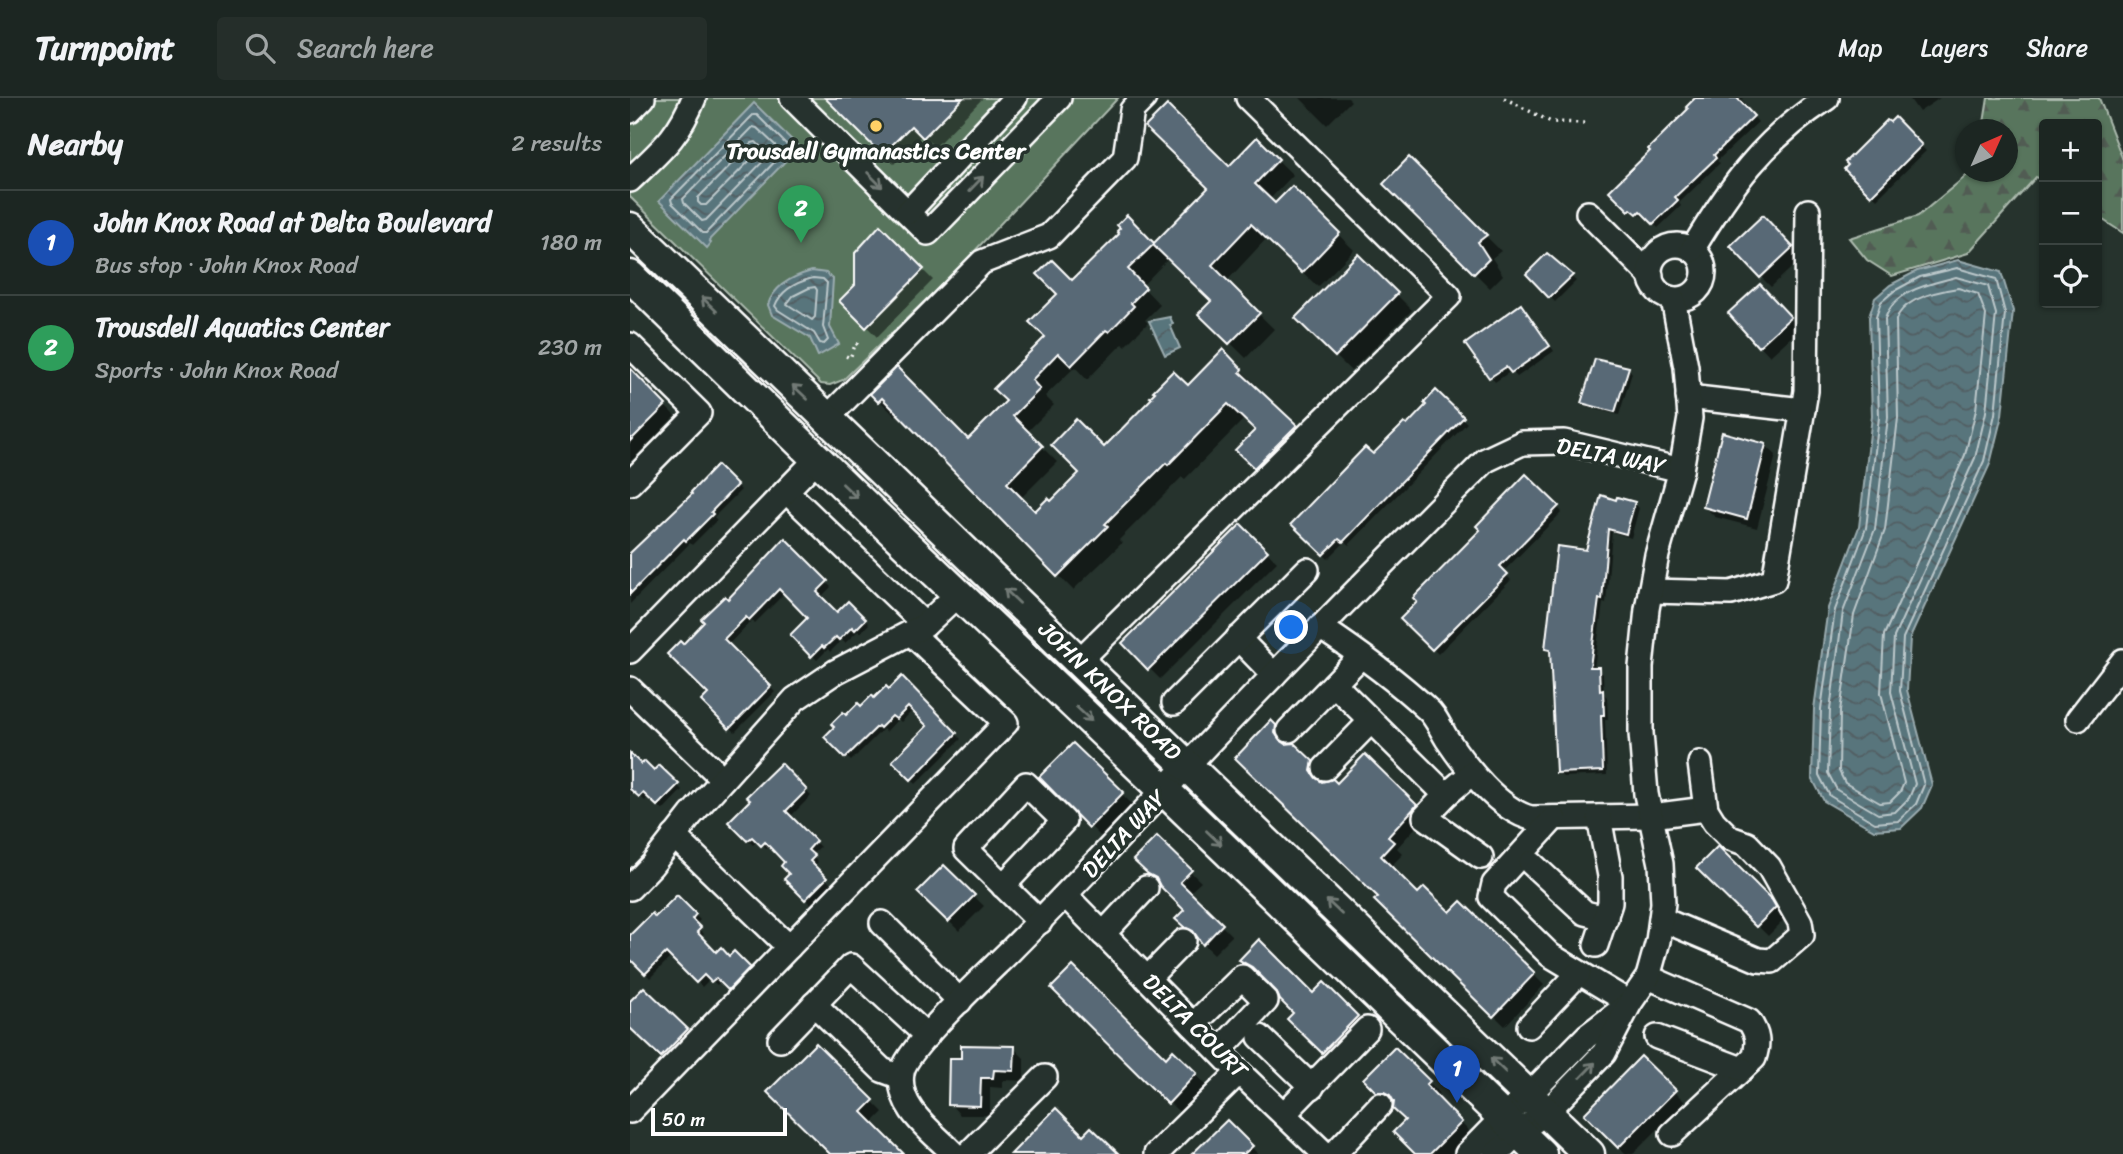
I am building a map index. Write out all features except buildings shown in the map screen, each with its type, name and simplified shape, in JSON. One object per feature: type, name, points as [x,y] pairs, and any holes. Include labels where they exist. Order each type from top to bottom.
[{"type":"main road","name":"JOHN KNOX ROAD","points":[[630,228],[1588,1154]]},
{"type":"main road","name":"JOHN KNOX ROAD","points":[[630,276],[1541,1154]]},
{"type":"main road","points":[[809,451],[834,425]]},
{"type":"street","points":[[630,111],[643,98]]},
{"type":"street","points":[[630,180],[676,136],[694,98]]},
{"type":"street","points":[[792,98],[929,233],[1059,98]]},
{"type":"street","points":[[908,212],[1015,98]]},
{"type":"street","points":[[834,425],[982,262],[1049,236],[1125,158],[1132,110],[1144,98]]},
{"type":"street","points":[[1079,661],[1449,296],[1248,98]]},
{"type":"street","points":[[1692,250],[1739,177],[1796,119],[1827,98]]},
{"type":"street","points":[[1650,591],[1731,593],[1774,580],[1806,391],[1808,211]]},
{"type":"street","points":[[1588,213],[1651,276]]},
{"type":"street","points":[[1671,245],[1682,245],[1692,250],[1703,262],[1704,277],[1701,285],[1688,297],[1673,299],[1660,294],[1654,287],[1651,276],[1650,267],[1655,256],[1671,245]]},
{"type":"street","points":[[1467,1154],[1511,1125],[1604,1053],[1630,1003],[1648,977],[1658,941],[1663,903],[1661,864],[1651,816],[1641,733],[1641,667],[1657,555],[1681,470],[1690,418],[1686,368],[1673,299]]},
{"type":"street","points":[[630,345],[699,413],[630,483]]},
{"type":"street","points":[[1688,397],[1803,410]]},
{"type":"street","name":"DELTA WAY","points":[[901,1077],[910,1054],[960,1001],[1066,896],[1187,765],[1486,460],[1522,443],[1564,442],[1681,470]]},
{"type":"street","points":[[630,651],[786,491],[809,451]]},
{"type":"street","points":[[630,1111],[1006,723],[786,491]]},
{"type":"street","points":[[1174,703],[1307,570]]},
{"type":"street","points":[[630,888],[796,699],[835,672],[918,629],[958,594]]},
{"type":"street","points":[[1320,628],[1361,656],[1428,709],[1472,773],[1505,805],[1522,816],[1651,816],[1706,809]]},
{"type":"street","points":[[1238,638],[1274,675]]},
{"type":"street","points":[[1289,730],[1361,656]]},
{"type":"street","points":[[2078,719],[2123,662]]},
{"type":"street","points":[[1334,684],[1446,795]]},
{"type":"street","points":[[630,689],[723,779]]},
{"type":"street","points":[[1325,768],[1371,721]]},
{"type":"street","points":[[1661,919],[1758,960],[1772,961],[1802,935],[1800,922],[1769,867],[1747,844],[1730,838],[1714,822],[1706,809],[1700,763]]},
{"type":"street","points":[[1472,773],[1424,817],[1480,857]]},
{"type":"street","points":[[1596,945],[1610,903],[1610,876],[1599,817]]},
{"type":"street","points":[[1554,818],[1494,884],[1491,897],[1550,955],[1630,1003]]},
{"type":"street","points":[[674,836],[789,947]]},
{"type":"street","points":[[1531,863],[1585,913],[1606,918]]},
{"type":"street","points":[[1003,886],[1040,922]]},
{"type":"street","points":[[1103,934],[1146,888]]},
{"type":"street","name":"DELTA COURT","points":[[1066,896],[1193,1026],[1284,1114],[1314,1150]]},
{"type":"street","points":[[882,923],[960,1001]]},
{"type":"street","points":[[1147,979],[1184,941]]},
{"type":"street","points":[[780,1040],[851,965],[927,1036]]},
{"type":"street","points":[[1529,1026],[1579,973]]},
{"type":"street","points":[[1193,1026],[1242,977],[1266,1001],[1219,1051]]},
{"type":"street","points":[[1648,977],[1749,1021],[1757,1032],[1758,1046],[1754,1058],[1672,1134]]},
{"type":"street","points":[[814,1004],[881,1070],[901,1077],[903,1096],[913,1113],[953,1152],[1045,1077]]},
{"type":"street","points":[[1284,1114],[1367,1029]]},
{"type":"street","points":[[1260,1037],[1312,1087]]},
{"type":"street","points":[[1657,1037],[1742,1069]]},
{"type":"street","points":[[1156,1154],[1239,1072]]},
{"type":"street","points":[[1334,1154],[1380,1105]]},
{"type":"street","points":[[1496,1154],[1511,1125]]},
{"type":"path","points":[[1504,98],[1551,122],[1585,123]]},
{"type":"path","points":[[846,356],[850,358],[856,343],[859,346]]},
{"type":"green space","points":[[630,98],[1118,98],[955,272],[843,380],[830,385],[821,384],[630,197]]},
{"type":"green space","points":[[1988,98],[2099,98],[2123,160],[2123,233],[2102,219],[2102,119],[2039,119],[2039,178],[2036,177],[1968,253],[1892,276],[1867,260],[1849,238],[1918,216],[1959,182],[2018,182],[2018,119],[1985,119]]},
{"type":"water","points":[[754,103],[799,147],[709,240],[711,243],[707,248],[659,201]]},
{"type":"water","points":[[1958,260],[2001,272],[2013,311],[2002,415],[1990,464],[1910,638],[1907,690],[1932,785],[1922,808],[1901,828],[1874,830],[1824,801],[1812,778],[1814,709],[1828,608],[1859,527],[1872,416],[1869,317],[1875,298],[1890,285],[1917,271]]},
{"type":"water","points":[[812,271],[826,273],[833,279],[830,327],[839,344],[818,356],[810,338],[772,315],[768,305],[785,282]]},
{"type":"water","points":[[1170,317],[1173,324],[1170,325],[1180,348],[1165,355],[1149,321]]},
{"type":"place","name":"Trousdell Gymanastics Center","points":[[876,126]]},
{"type":"place","name":"Trousdell Aquatics Center","points":[[801,243]]},
{"type":"place","name":"John Knox Road at Delta Boulevard","points":[[1457,1103]]}]
